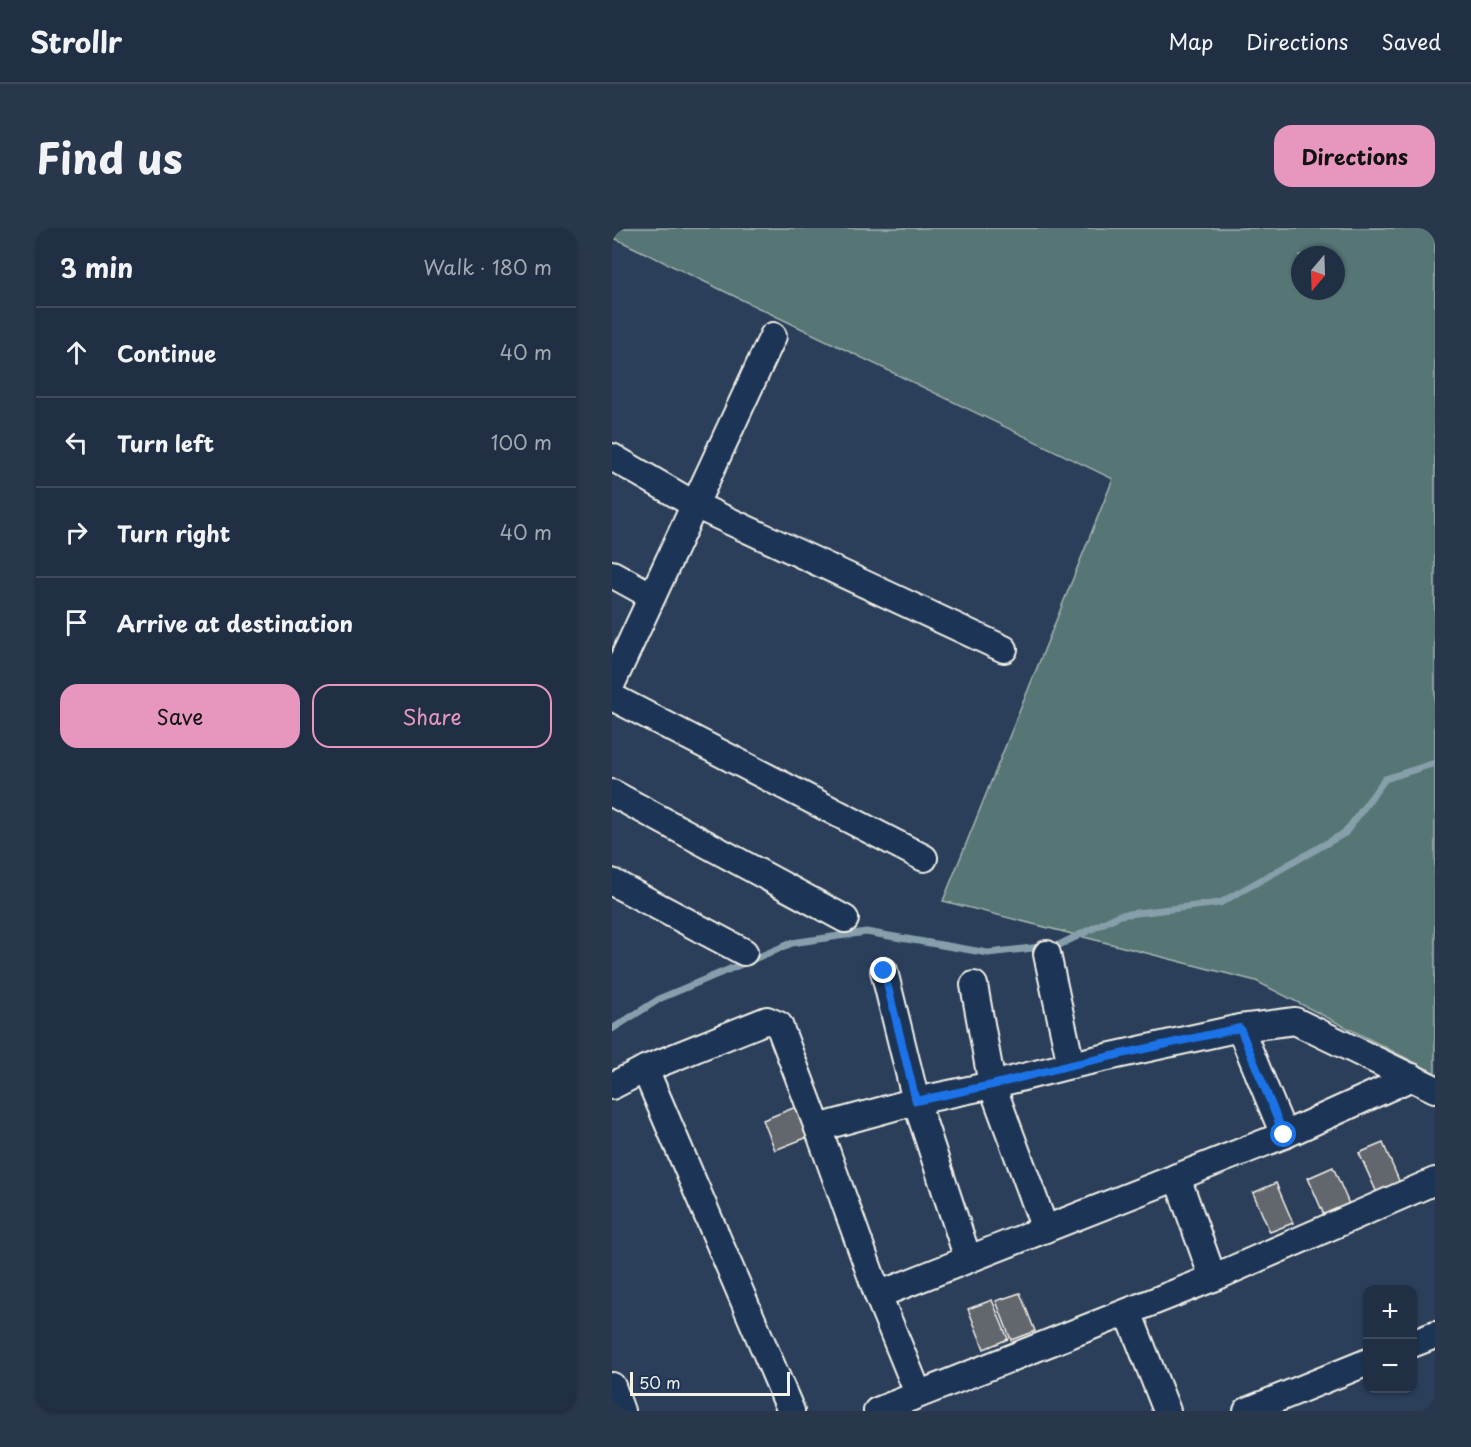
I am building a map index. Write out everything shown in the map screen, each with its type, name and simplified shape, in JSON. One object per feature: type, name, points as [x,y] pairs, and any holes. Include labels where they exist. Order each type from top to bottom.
[{"type":"street","points":[[612,683],[619,648],[652,596],[773,336]]},
{"type":"street","points":[[612,457],[695,505],[1004,649]]},
{"type":"street","points":[[612,574],[652,596]]},
{"type":"street","points":[[612,697],[924,858]]},
{"type":"street","points":[[612,793],[845,920]]},
{"type":"street","points":[[612,882],[744,952]]},
{"type":"street","points":[[1047,954],[1071,1065]]},
{"type":"street","points":[[884,971],[916,1101],[968,1259]]},
{"type":"street","points":[[974,985],[992,1085],[1045,1229]]},
{"type":"street","points":[[612,1086],[645,1069],[767,1020],[779,1025],[878,1295],[918,1393]]},
{"type":"street","points":[[818,1128],[916,1101],[1071,1065],[1240,1028],[1295,1021],[1435,1089]]},
{"type":"street","points":[[1240,1028],[1284,1135]]},
{"type":"street","points":[[645,1069],[790,1411]]},
{"type":"street","points":[[878,1295],[1284,1135],[1412,1077]]},
{"type":"street","points":[[1176,1177],[1213,1278]]},
{"type":"street","points":[[877,1411],[1213,1278],[1435,1180]]},
{"type":"street","points":[[1128,1312],[1167,1411]]},
{"type":"street","points":[[1417,1342],[1435,1335]]},
{"type":"street","points":[[1247,1411],[1363,1364]]},
{"type":"street","points":[[612,1386],[621,1411]]},
{"type":"green space","points":[[612,228],[1435,228],[1435,1073],[1256,981],[943,901],[1113,479],[612,237]]},
{"type":"building","points":[[796,1107],[808,1137],[775,1150],[763,1120]]},
{"type":"building","points":[[1383,1143],[1400,1183],[1377,1193],[1359,1153]]},
{"type":"building","points":[[1333,1167],[1349,1204],[1324,1215],[1308,1178]]},
{"type":"building","points":[[1276,1183],[1293,1223],[1270,1232],[1253,1193]]},
{"type":"building","points":[[1020,1293],[1035,1331],[1011,1340],[996,1301]]},
{"type":"building","points":[[992,1300],[1008,1339],[984,1349],[968,1309]]},
{"type":"waterway","points":[[612,1029],[661,998],[792,943],[866,932],[988,953],[1059,945],[1120,915],[1220,903],[1345,833],[1385,779],[1435,763]]},
{"type":"route","points":[[884,971],[916,1101],[1240,1028],[1284,1135]]}]
